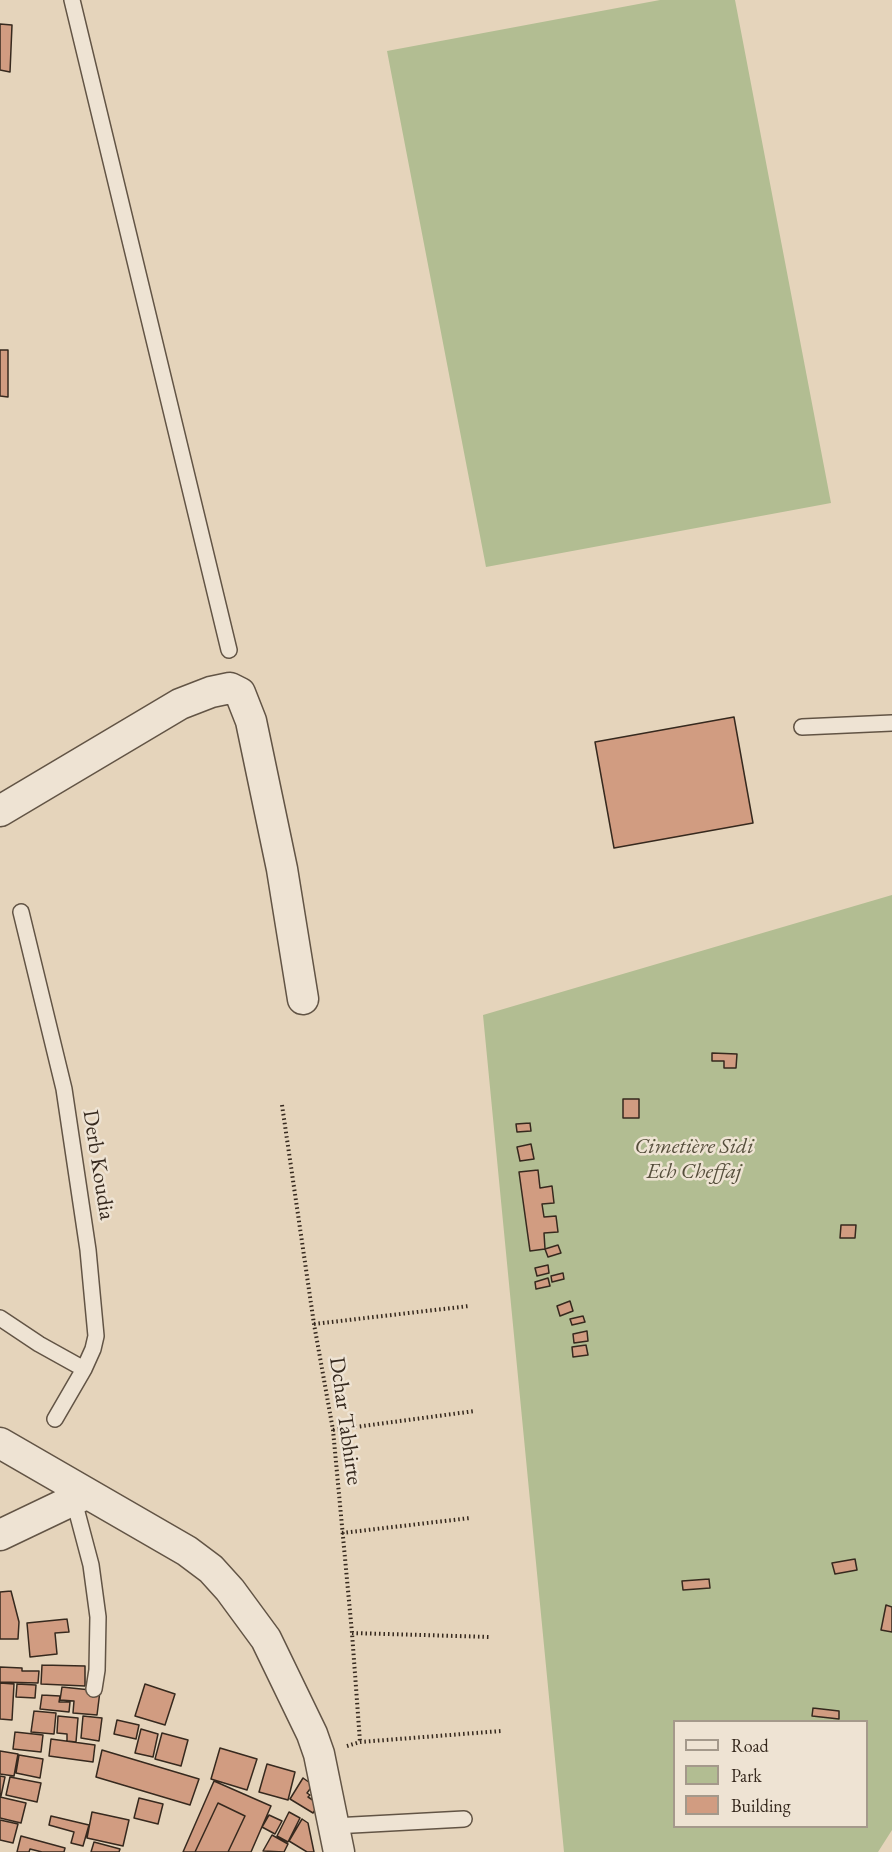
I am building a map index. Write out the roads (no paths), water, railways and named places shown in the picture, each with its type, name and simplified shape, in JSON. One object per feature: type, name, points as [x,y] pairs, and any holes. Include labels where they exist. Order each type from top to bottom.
[{"type":"street","points":[[0,811],[180,704],[211,692],[231,688],[240,693],[251,721],[282,869],[303,999]]},
{"type":"street","points":[[0,1443],[80,1497],[187,1551],[211,1569],[230,1590],[266,1639],[293,1692],[319,1754],[337,1839]]},
{"type":"street","points":[[0,1534],[80,1497]]},
{"type":"lane","points":[[72,0],[229,650]]},
{"type":"lane","points":[[802,727],[892,723]]},
{"type":"lane","name":"Derb Koudia","points":[[21,912],[64,1089],[88,1250],[96,1336],[84,1369],[55,1419]]},
{"type":"lane","points":[[0,1318],[39,1344],[84,1369]]},
{"type":"lane","points":[[80,1497],[98,1617],[98,1670],[94,1689]]},
{"type":"lane","points":[[337,1839],[464,1819]]},
{"type":"park label","name":"Cimetière Sidi Ech Cheffaj","points":[[694,1160]]}]
